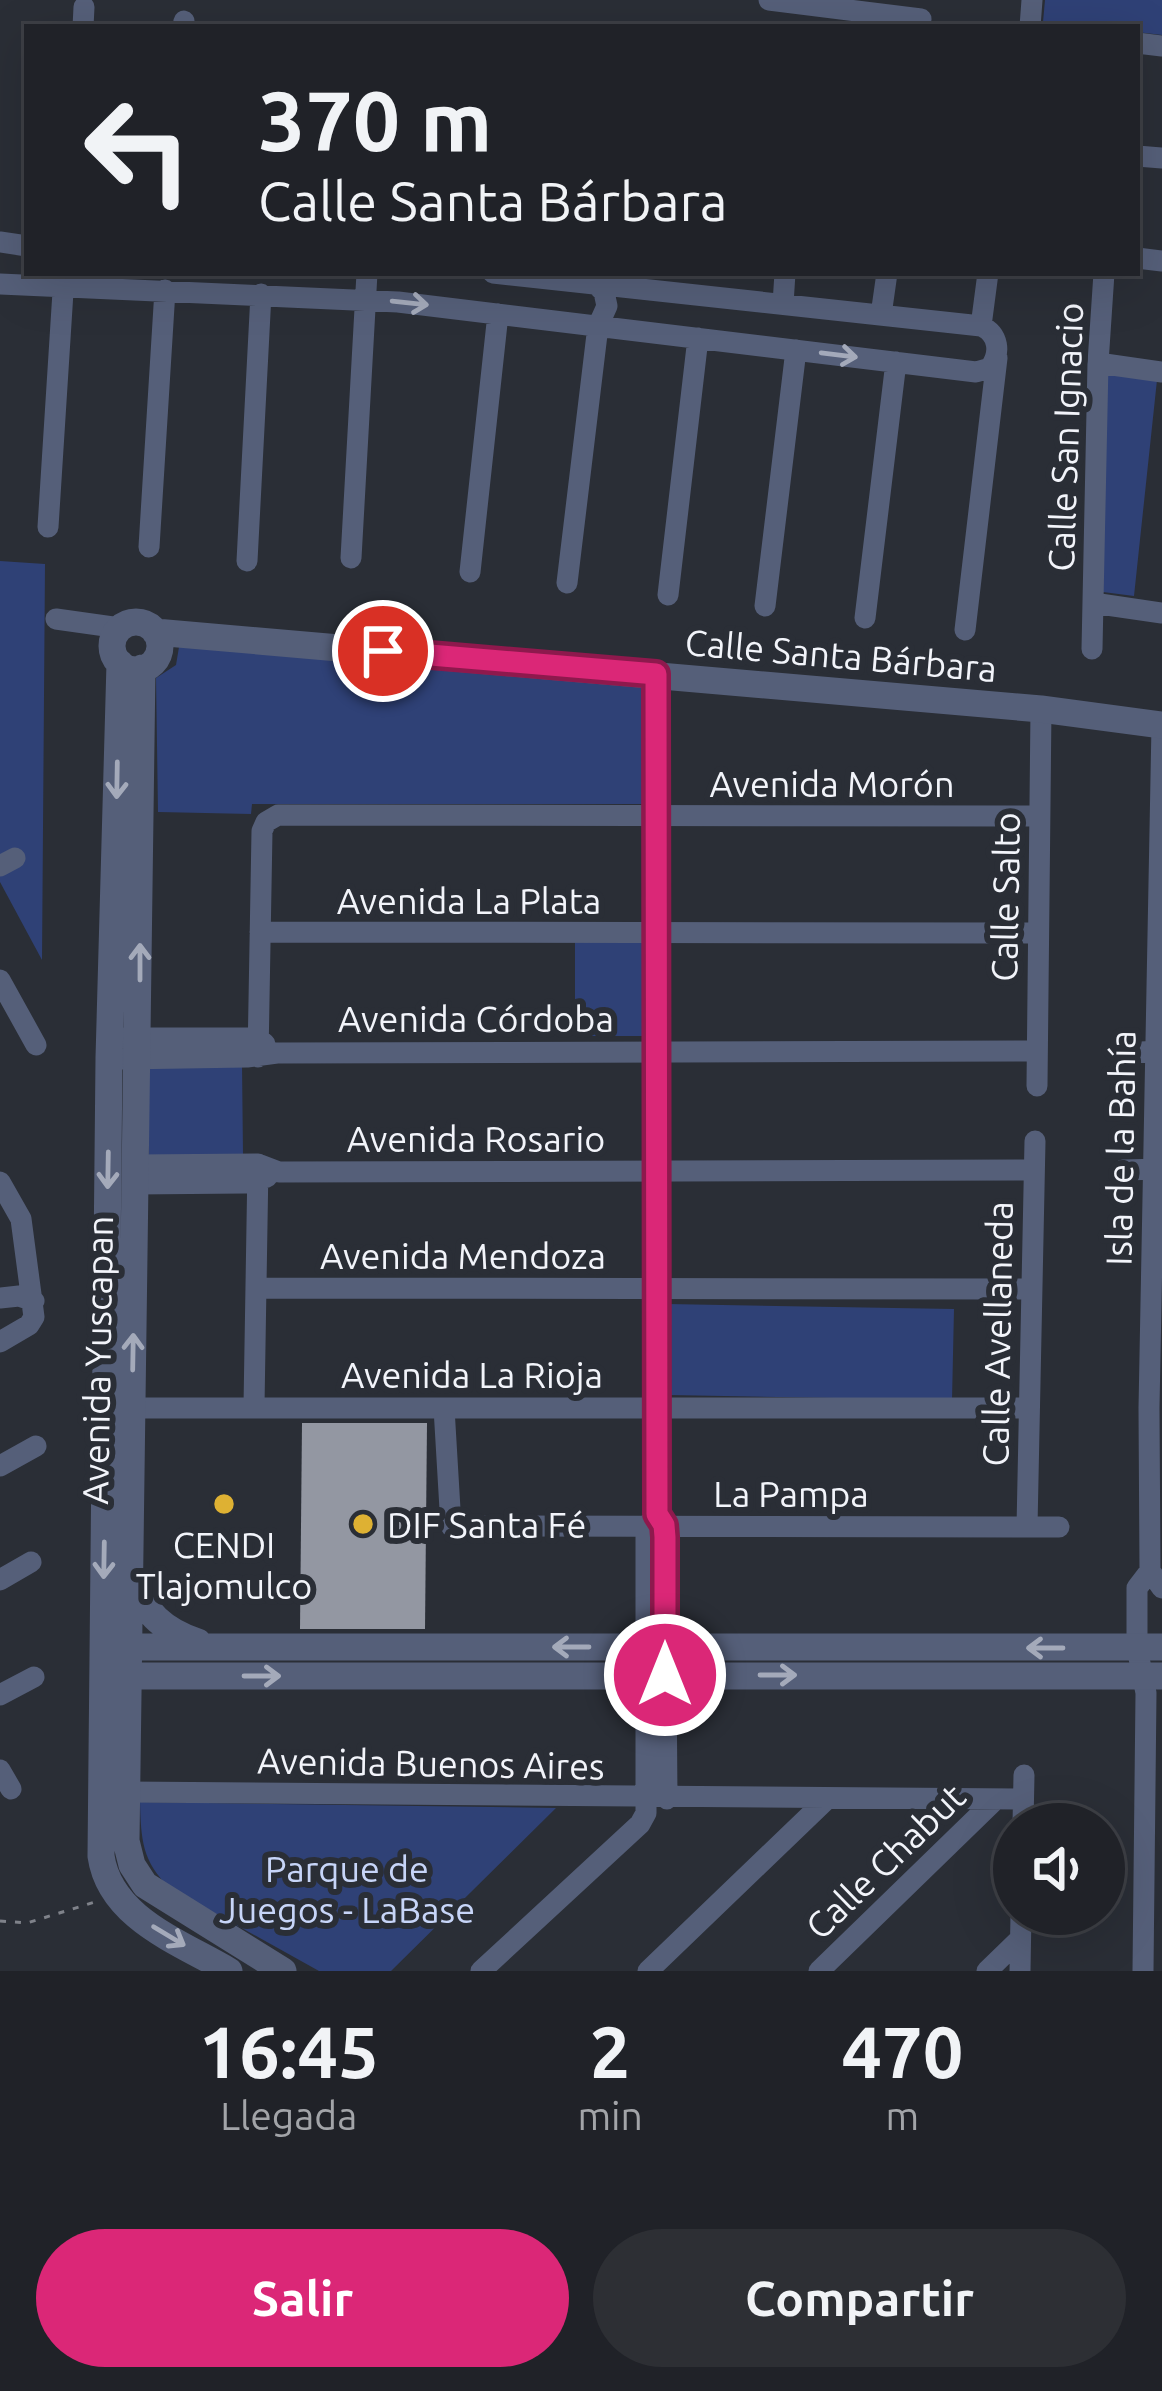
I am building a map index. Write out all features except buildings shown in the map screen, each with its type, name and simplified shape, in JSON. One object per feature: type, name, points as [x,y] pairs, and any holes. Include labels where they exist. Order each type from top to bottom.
[{"type":"street","points":[[770,0],[921,15]]},
{"type":"street","points":[[351,558],[368,276]]},
{"type":"street","points":[[540,276],[683,283],[783,304],[981,326],[994,336],[998,351],[965,629]]},
{"type":"street","points":[[783,304],[785,276]]},
{"type":"street","points":[[881,315],[887,276]]},
{"type":"street","points":[[981,326],[988,276]]},
{"type":"street","name":"Calle San Ignacio","points":[[1092,649],[1104,276]]},
{"type":"street","points":[[0,284],[64,279],[165,290],[367,300],[982,372],[990,368],[998,351]]},
{"type":"street","points":[[48,527],[64,279]]},
{"type":"street","points":[[567,583],[598,326],[608,306],[604,292],[588,279]]},
{"type":"street","points":[[148,547],[165,290]]},
{"type":"street","points":[[247,561],[261,294]]},
{"type":"street","points":[[470,572],[498,314]]},
{"type":"street","points":[[668,595],[698,338]]},
{"type":"street","points":[[765,606],[796,350]]},
{"type":"street","points":[[865,618],[896,362]]},
{"type":"street","points":[[1098,363],[1162,372]]},
{"type":"street","name":"Calle San Ignacio","points":[[1093,603],[1162,613]]},
{"type":"street","points":[[56,620],[120,628],[134,622],[155,632],[159,653],[131,666],[112,642],[120,628]]},
{"type":"street","name":"Calle Santa Bárbara","points":[[155,632],[1041,709],[1162,725]]},
{"type":"street","name":"Avenida Yuscapan","points":[[131,666],[116,1662],[127,1748],[126,1841],[132,1865],[145,1885],[284,1971]]},
{"type":"street","points":[[481,1971],[640,1824],[657,1799],[656,674]]},
{"type":"street","name":"Calle Salto","points":[[1037,1086],[1041,709]]},
{"type":"street","name":"Isla de la Bahía","points":[[1143,1971],[1152,1667],[1137,1588],[1156,1580],[1162,725]]},
{"type":"street","name":"Avenida Morón","points":[[260,932],[262,831],[278,815],[1039,816]]},
{"type":"street","points":[[260,932],[264,1049]]},
{"type":"street","name":"Avenida La Plata","points":[[260,932],[1037,933]]},
{"type":"street","points":[[0,980],[36,1046]]},
{"type":"street","name":"Avenida Yuscapan","points":[[113,1896],[101,1856],[116,1662],[130,1557],[136,1175],[125,1048]]},
{"type":"street","name":"Avenida Córdoba","points":[[125,1048],[1035,1051]]},
{"type":"street","points":[[1119,1053],[1158,1051]]},
{"type":"street","name":"Calle Avellaneda","points":[[1027,1527],[1035,1142]]},
{"type":"street","points":[[1123,1170],[1157,1169]]},
{"type":"street","name":"Avenida Rosario","points":[[136,1175],[1033,1170]]},
{"type":"street","points":[[254,1406],[265,1173]]},
{"type":"street","points":[[0,1182],[21,1219],[34,1301],[29,1325],[0,1342]]},
{"type":"street","name":"Avenida Mendoza","points":[[256,1288],[1031,1289]]},
{"type":"street","points":[[0,1298],[19,1295],[34,1301]]},
{"type":"street","name":"Avenida La Rioja","points":[[132,1408],[1029,1408]]},
{"type":"street","name":"La Pampa","points":[[444,1408],[451,1526],[656,1521],[1059,1528]]},
{"type":"street","points":[[0,1466],[36,1446]]},
{"type":"street","points":[[130,1557],[137,1591],[158,1622],[214,1647]]},
{"type":"street","points":[[0,1580],[31,1562]]},
{"type":"street","points":[[116,1662],[214,1647],[656,1661],[1152,1667]]},
{"type":"street","points":[[127,1748],[136,1718],[158,1692],[176,1683],[214,1676],[656,1661]]},
{"type":"street","points":[[116,1662],[214,1676]]},
{"type":"street","points":[[0,1695],[34,1677]]},
{"type":"street","points":[[1023,1803],[1024,1775]]},
{"type":"street","name":"Avenida Buenos Aires","points":[[126,1792],[1023,1799]]},
{"type":"street","points":[[648,1971],[827,1799]]},
{"type":"street","name":"Calle Chabut","points":[[820,1971],[997,1799]]},
{"type":"street","points":[[113,1896],[129,1911],[229,1971]]},
{"type":"street","points":[[1020,1935],[1020,1971]]},
{"type":"street","points":[[987,1971],[1020,1939]]},
{"type":"path","points":[[0,1921],[27,1923],[113,1896]]},
{"type":"green space","points":[[1045,0],[1162,0],[1162,35],[1140,32],[1140,24],[1043,22]]},
{"type":"green space","points":[[1107,374],[1157,380],[1134,596],[1103,592]]},
{"type":"green space","points":[[0,561],[45,564],[42,960],[0,882]]},
{"type":"green space","points":[[179,647],[646,681],[647,804],[252,804],[251,814],[158,812],[156,678],[176,665]]},
{"type":"green space","points":[[575,940],[645,940],[645,1036],[575,1036]]},
{"type":"green space","points":[[242,1064],[243,1155],[149,1155],[149,1065]]},
{"type":"green space","points":[[667,1304],[954,1309],[952,1400],[669,1395]]},
{"type":"green space","name":"Parque de Juegos - LaBase","points":[[140,1802],[556,1808],[391,1971],[319,1971],[170,1888],[145,1849]]},
{"type":"place","name":"CENDI Tlajomulco","points":[[224,1504]]},
{"type":"place","name":"DIF Santa Fé","points":[[363,1524]]},
{"type":"route","points":[[383,651],[656,674],[657,1514],[665,1537],[665,1675]]}]
